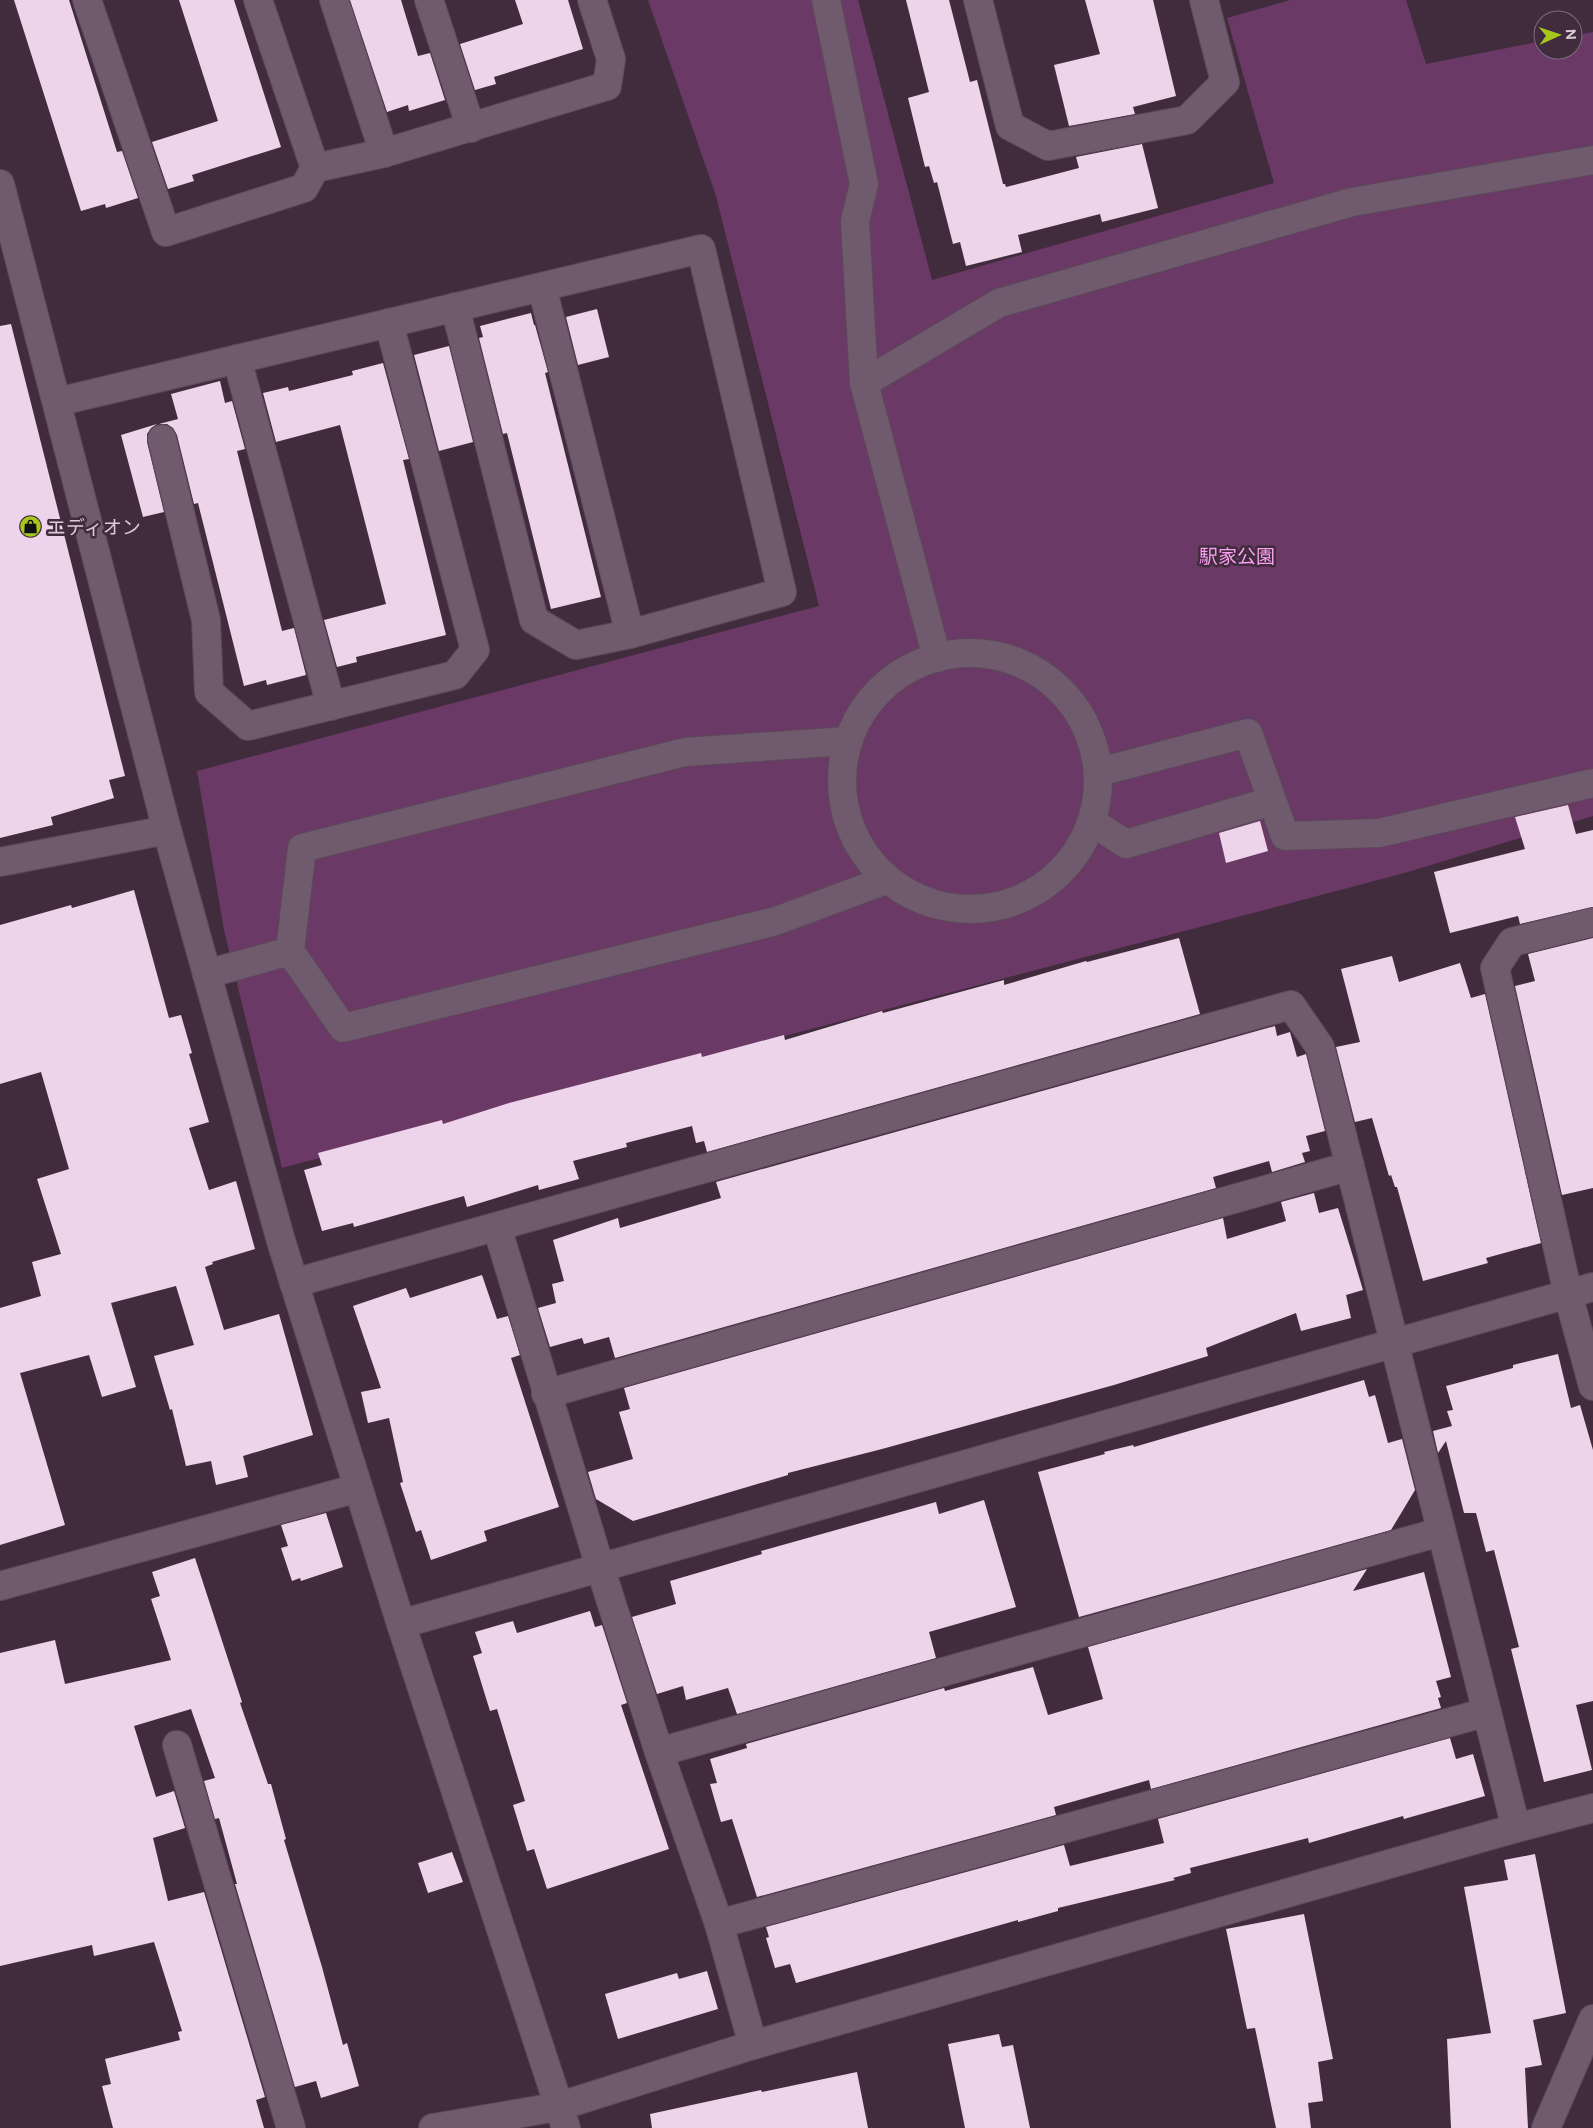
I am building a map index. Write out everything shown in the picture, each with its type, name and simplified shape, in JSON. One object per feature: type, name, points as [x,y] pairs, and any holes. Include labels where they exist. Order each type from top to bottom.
[{"type":"street","points":[[87,0],[166,232],[304,188],[315,168],[258,0]]},
{"type":"street","points":[[334,0],[384,152]]},
{"type":"street","points":[[429,0],[472,128]]},
{"type":"street","points":[[315,168],[384,152],[472,128],[607,86],[612,59],[592,0]]},
{"type":"street","points":[[826,0],[864,184],[855,220],[864,382],[937,658]]},
{"type":"street","points":[[978,0],[1010,126],[1048,146],[1187,120],[1225,82],[1204,0]]},
{"type":"street","points":[[864,382],[999,304],[1352,202],[1593,160]]},
{"type":"street","points":[[2,194],[167,830],[281,1241],[401,1624],[562,2117]]},
{"type":"street","points":[[57,402],[700,249],[782,592],[630,634],[576,645],[534,620],[455,308]]},
{"type":"street","points":[[542,286],[630,634]]},
{"type":"street","points":[[162,440],[206,620],[209,692],[248,726],[455,675],[475,650],[389,324]]},
{"type":"street","points":[[237,359],[331,706]]},
{"type":"street","points":[[960,652],[1010,658],[1054,683],[1085,723],[1099,772],[1092,822],[1068,866],[1028,897],[980,911],[929,905],[886,880],[855,840],[841,791],[847,741],[872,697],[912,666],[960,652]]},
{"type":"street","points":[[1099,772],[1248,733],[1285,836],[1379,833],[1593,784]]},
{"type":"street","points":[[847,741],[685,752],[302,848],[290,951],[343,1028],[776,921],[886,880]]},
{"type":"street","points":[[1092,822],[1126,844],[1272,800]]},
{"type":"street","points":[[0,862],[167,830]]},
{"type":"street","points":[[1593,922],[1512,942],[1495,968],[1581,1291],[1593,1386]]},
{"type":"street","points":[[207,974],[290,951]]},
{"type":"street","points":[[294,1283],[1291,1004],[1320,1047],[1396,1342],[1440,1532],[1516,1828]]},
{"type":"street","points":[[546,1394],[1350,1166]]},
{"type":"street","points":[[498,1227],[546,1394],[659,1752],[719,1924],[753,2045]]},
{"type":"street","points":[[401,1624],[1581,1291]]},
{"type":"street","points":[[0,1586],[358,1488]]},
{"type":"street","points":[[659,1752],[1440,1532]]},
{"type":"street","points":[[719,1924],[1487,1712]]},
{"type":"street","points":[[177,1746],[290,2128]]},
{"type":"street","points":[[433,2128],[562,2117],[753,2045],[1516,1828],[1593,1808]]},
{"type":"street","points":[[1546,2128],[1593,2019]]},
{"type":"green space","name":"駅家公園","points":[[648,0],[858,0],[932,280],[1274,183],[1227,18],[1290,0],[1406,0],[1426,64],[1533,43],[1533,60],[1583,60],[1583,34],[1593,32],[1593,816],[1401,874],[282,1168],[224,930],[197,771],[819,606],[716,196]]},
{"type":"building","points":[[14,0],[69,0],[117,152],[122,151],[138,198],[106,208],[105,204],[81,211]]},
{"type":"building","points":[[179,0],[234,0],[281,147],[192,175],[194,181],[168,189],[152,142],[218,121]]},
{"type":"building","points":[[350,0],[401,0],[418,56],[430,53],[445,100],[409,111],[408,105],[387,112]]},
{"type":"building","points":[[515,0],[568,0],[583,49],[494,77],[496,84],[475,90],[460,44],[523,24]]},
{"type":"building","points":[[906,0],[949,0],[970,82],[977,80],[1003,184],[1006,187],[1079,168],[1076,157],[1142,144],[1158,208],[1102,222],[1100,214],[1018,235],[1022,252],[966,266],[960,242],[953,244],[937,182],[934,183],[929,166],[925,167],[908,98],[929,92]]},
{"type":"building","points":[[1085,0],[1153,0],[1176,96],[1133,107],[1135,114],[1069,126],[1054,65],[1100,54]]},
{"type":"building","points":[[597,309],[609,357],[578,365],[566,317]]},
{"type":"building","points":[[531,313],[548,372],[545,373],[601,597],[551,609],[507,433],[503,434],[479,338],[483,337],[480,326]]},
{"type":"building","name":"エディオン","points":[[11,324],[125,776],[109,780],[114,798],[51,817],[53,825],[0,838],[0,326]]},
{"type":"building","points":[[449,346],[473,442],[439,451],[414,355]]},
{"type":"building","points":[[383,363],[409,459],[403,460],[446,635],[356,657],[357,662],[337,667],[324,620],[386,604],[340,425],[276,442],[263,393],[288,387],[289,391],[353,375],[352,371]]},
{"type":"building","points":[[220,381],[225,403],[232,401],[245,449],[237,451],[282,631],[294,628],[306,675],[267,685],[266,680],[244,686],[198,503],[194,504],[177,435],[173,428],[167,424],[159,424],[178,419],[171,394]]},
{"type":"building","points":[[157,424],[147,434],[147,442],[164,512],[143,517],[121,435]]},
{"type":"building","points":[[1568,805],[1576,834],[1593,830],[1593,907],[1520,924],[1518,916],[1450,933],[1434,872],[1525,849],[1515,817]]},
{"type":"building","points":[[1260,821],[1268,851],[1226,863],[1219,833]]},
{"type":"building","points":[[134,890],[169,1018],[181,1015],[192,1053],[189,1054],[209,1122],[189,1128],[209,1190],[236,1181],[255,1249],[212,1262],[213,1264],[205,1267],[224,1330],[279,1314],[313,1435],[243,1456],[248,1477],[216,1485],[211,1461],[186,1466],[172,1409],[170,1410],[154,1356],[194,1345],[176,1286],[111,1303],[136,1387],[102,1397],[89,1355],[20,1373],[65,1525],[0,1545],[0,1308],[41,1296],[32,1262],[61,1254],[37,1179],[69,1169],[41,1072],[0,1084],[0,925],[71,905],[72,908]]},
{"type":"building","points":[[1179,938],[1200,1014],[707,1152],[704,1141],[696,1143],[692,1126],[626,1143],[627,1147],[573,1161],[579,1179],[539,1190],[538,1185],[467,1207],[464,1196],[354,1227],[353,1223],[322,1231],[304,1170],[322,1165],[318,1153],[442,1120],[443,1124],[509,1103],[701,1053],[702,1057],[784,1035],[785,1040],[882,1011],[883,1013],[1004,980],[1004,985],[1086,961]]},
{"type":"building","points":[[1593,938],[1593,1188],[1562,1195],[1515,986],[1535,981],[1528,954]]},
{"type":"building","points":[[1392,956],[1399,982],[1460,963],[1471,998],[1485,994],[1541,1243],[1486,1258],[1488,1263],[1423,1281],[1397,1187],[1395,1187],[1391,1175],[1389,1176],[1372,1118],[1355,1122],[1336,1047],[1360,1042],[1341,969]]},
{"type":"building","points":[[1275,1026],[1277,1036],[1290,1032],[1297,1057],[1306,1054],[1325,1131],[1306,1136],[1310,1151],[1302,1153],[1305,1162],[1272,1172],[1269,1161],[1213,1177],[1216,1188],[615,1358],[609,1337],[584,1344],[582,1338],[550,1347],[538,1308],[556,1303],[552,1284],[564,1281],[553,1240],[618,1218],[620,1228],[721,1198],[716,1182]]},
{"type":"building","points":[[1314,1193],[1319,1213],[1338,1208],[1363,1290],[1346,1295],[1351,1318],[1301,1331],[1296,1313],[1206,1348],[1208,1356],[1114,1385],[788,1473],[788,1475],[633,1521],[596,1499],[588,1472],[633,1459],[619,1412],[630,1409],[624,1388],[1223,1218],[1227,1239],[1286,1221],[1281,1202]]},
{"type":"building","points":[[482,1275],[497,1319],[508,1316],[520,1355],[511,1358],[559,1507],[484,1531],[487,1541],[431,1560],[421,1530],[416,1532],[400,1483],[403,1482],[389,1418],[368,1423],[361,1392],[381,1388],[353,1306],[406,1288],[410,1298]]},
{"type":"building","points":[[1558,1354],[1571,1408],[1580,1405],[1593,1450],[1593,1701],[1576,1705],[1592,1770],[1544,1782],[1511,1649],[1519,1647],[1494,1550],[1486,1552],[1476,1513],[1464,1513],[1446,1441],[1438,1453],[1433,1431],[1452,1426],[1447,1411],[1453,1410],[1446,1386],[1513,1368],[1513,1365]]},
{"type":"building","points":[[1364,1380],[1369,1397],[1375,1395],[1388,1443],[1402,1439],[1415,1490],[1391,1530],[1079,1617],[1038,1472],[1105,1454],[1104,1452],[1133,1445],[1134,1447]]},
{"type":"building","points":[[984,1500],[1016,1607],[929,1632],[936,1658],[737,1714],[728,1688],[686,1700],[683,1686],[657,1694],[632,1617],[676,1604],[670,1581],[762,1554],[761,1551],[936,1502],[939,1514]]},
{"type":"building","points":[[326,1513],[343,1567],[301,1581],[300,1578],[292,1581],[281,1548],[288,1546],[281,1525]]},
{"type":"building","points":[[195,1558],[242,1702],[240,1703],[268,1784],[271,1784],[286,1839],[284,1840],[343,2045],[347,2043],[359,2086],[321,2098],[316,2081],[295,2087],[235,1884],[237,1884],[219,1818],[215,1819],[204,1781],[215,1778],[191,1709],[134,1726],[156,1797],[174,1791],[185,1828],[153,1838],[168,1901],[204,1892],[265,2097],[256,2100],[264,2128],[113,2128],[102,2086],[111,2084],[105,2059],[180,2040],[178,2032],[182,2031],[154,1942],[94,1956],[92,1945],[0,1966],[0,1653],[55,1640],[65,1684],[171,1660],[151,1599],[160,1596],[152,1572]]},
{"type":"building","points":[[1367,1569],[1353,1591],[1424,1572],[1451,1677],[1436,1681],[1441,1697],[1438,1698],[1441,1708],[1151,1789],[1149,1780],[1054,1807],[1056,1815],[757,1897],[732,1819],[721,1822],[710,1784],[717,1783],[710,1759],[747,1748],[746,1744],[944,1688],[945,1691],[1033,1667],[1048,1715],[1103,1699],[1088,1647]]},
{"type":"building","points":[[590,1611],[595,1627],[602,1625],[627,1703],[621,1705],[669,1849],[547,1889],[534,1849],[527,1851],[513,1805],[525,1801],[497,1709],[490,1711],[473,1656],[482,1653],[475,1632],[513,1621],[517,1633]]},
{"type":"building","points":[[1450,1738],[1456,1759],[1473,1754],[1485,1796],[1404,1819],[1403,1816],[1309,1843],[1308,1838],[1190,1868],[1191,1873],[1173,1878],[1175,1880],[1058,1908],[1058,1911],[1018,1922],[1018,1920],[796,1983],[790,1964],[775,1968],[766,1938],[769,1937],[766,1927],[1064,1845],[1070,1866],[1164,1843],[1158,1819]]},
{"type":"building","points":[[452,1852],[463,1882],[428,1893],[418,1863]]},
{"type":"building","points":[[1535,1854],[1566,2013],[1533,2020],[1542,2065],[1525,2068],[1528,2128],[1451,2128],[1447,2039],[1491,2033],[1464,1887],[1508,1880],[1504,1860]]},
{"type":"building","points":[[1304,1914],[1333,2059],[1318,2062],[1323,2101],[1308,2103],[1311,2128],[1276,2128],[1255,2028],[1247,2029],[1226,1929]]},
{"type":"building","points":[[707,1971],[718,2009],[618,2039],[605,1994],[677,1973],[679,1979]]},
{"type":"building","points":[[999,2034],[1002,2047],[1013,2045],[1030,2128],[965,2128],[948,2044]]},
{"type":"building","points":[[857,2072],[868,2128],[652,2128],[650,2114]]},
{"type":"place","name":"エディオン","points":[[31,527]]}]
